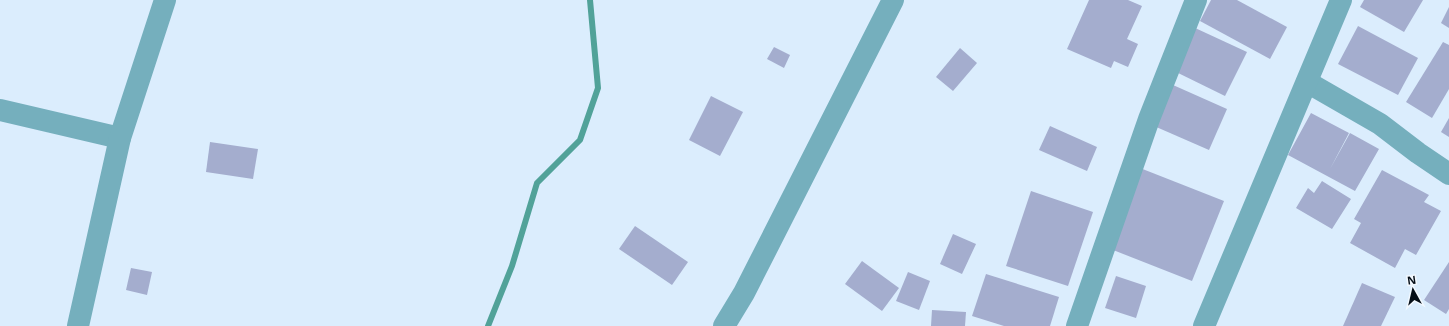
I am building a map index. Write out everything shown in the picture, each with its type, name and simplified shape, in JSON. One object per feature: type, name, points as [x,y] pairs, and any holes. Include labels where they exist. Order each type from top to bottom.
[{"type":"street","points":[[78,326],[120,138],[165,0]]},
{"type":"street","points":[[724,326],[744,293],[893,0]]},
{"type":"street","points":[[1077,326],[1149,119],[1196,0]]},
{"type":"street","points":[[1204,326],[1341,0]]},
{"type":"street","points":[[1307,82],[1380,124],[1449,174]]},
{"type":"street","points":[[0,110],[120,138]]},
{"type":"building","points":[[1089,0],[1128,0],[1142,6],[1127,39],[1138,44],[1128,67],[1114,61],[1111,68],[1067,49]]},
{"type":"building","points":[[1211,0],[1237,0],[1287,27],[1270,59],[1200,21]]},
{"type":"building","points":[[1364,0],[1423,0],[1404,32],[1360,7]]},
{"type":"building","points":[[1449,7],[1449,28],[1441,23]]},
{"type":"building","points":[[1358,26],[1418,58],[1398,95],[1338,64]]},
{"type":"building","points":[[1193,27],[1247,52],[1225,96],[1172,70]]},
{"type":"building","points":[[1443,42],[1449,45],[1449,89],[1432,118],[1406,102]]},
{"type":"building","points":[[774,47],[790,55],[784,68],[767,59]]},
{"type":"building","points":[[960,48],[977,63],[953,91],[936,77]]},
{"type":"building","points":[[1173,85],[1227,109],[1209,150],[1154,126]]},
{"type":"building","points":[[711,96],[743,112],[720,156],[689,140]]},
{"type":"building","points":[[1311,113],[1349,133],[1330,169],[1350,133],[1379,149],[1355,191],[1288,155]]},
{"type":"building","points":[[1449,118],[1449,137],[1441,132]]},
{"type":"building","points":[[1050,126],[1097,147],[1087,171],[1039,150]]},
{"type":"building","points":[[210,142],[258,149],[253,179],[206,172]]},
{"type":"building","points":[[1140,168],[1224,201],[1192,281],[1108,248]]},
{"type":"building","points":[[1382,170],[1429,195],[1424,202],[1441,211],[1416,255],[1405,249],[1395,268],[1350,243],[1361,223],[1354,219]]},
{"type":"building","points":[[1322,181],[1351,199],[1332,229],[1296,208],[1308,188],[1314,193]]},
{"type":"building","points":[[1031,191],[1093,212],[1068,286],[1006,266]]},
{"type":"building","points":[[635,226],[688,262],[672,285],[619,249]]},
{"type":"building","points":[[953,234],[976,244],[962,274],[940,264]]},
{"type":"building","points":[[862,261],[899,288],[882,311],[845,284]]},
{"type":"building","points":[[1449,262],[1449,309],[1446,314],[1424,300]]},
{"type":"building","points":[[131,268],[152,272],[147,295],[126,290]]},
{"type":"building","points":[[908,272],[930,281],[919,310],[896,301]]},
{"type":"building","points":[[986,274],[1059,297],[1050,326],[1004,326],[972,316]]},
{"type":"building","points":[[1116,276],[1146,286],[1136,318],[1105,308]]},
{"type":"building","points":[[1362,283],[1395,297],[1381,326],[1343,326]]},
{"type":"building","points":[[932,310],[966,312],[965,326],[931,326]]},
{"type":"waterway","points":[[488,326],[512,266],[537,183],[580,140],[598,88],[590,0]]}]
